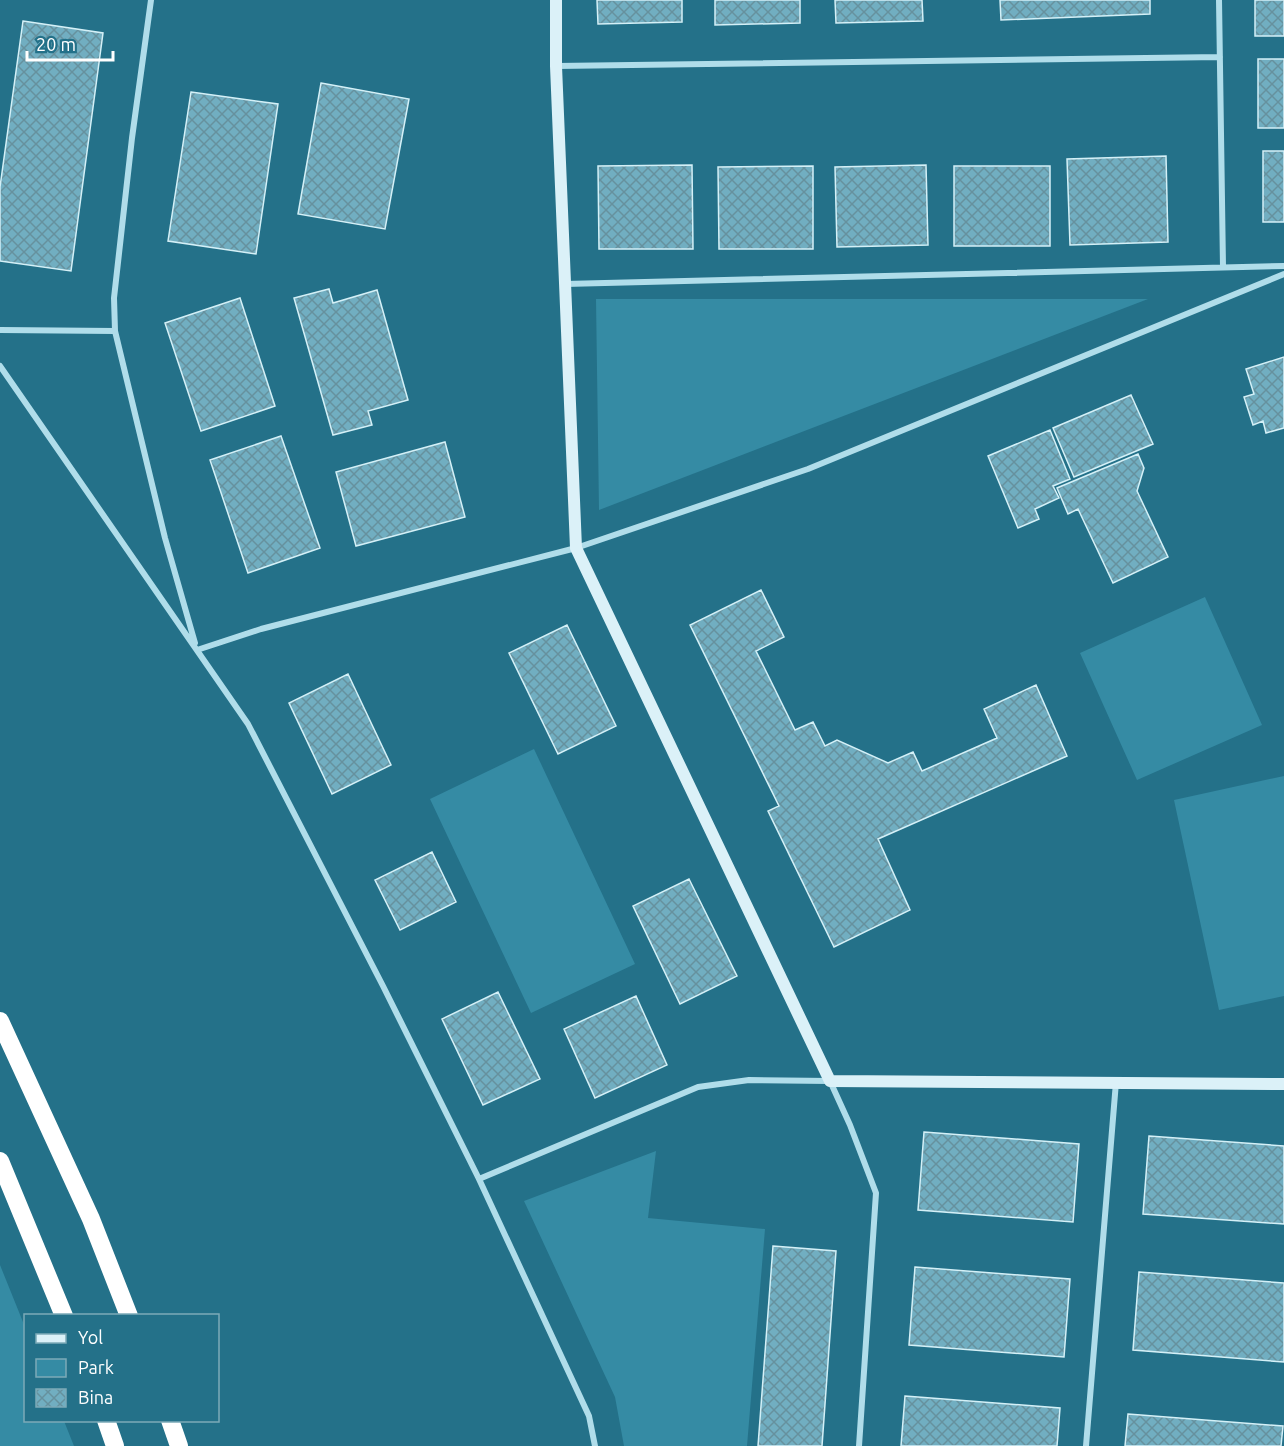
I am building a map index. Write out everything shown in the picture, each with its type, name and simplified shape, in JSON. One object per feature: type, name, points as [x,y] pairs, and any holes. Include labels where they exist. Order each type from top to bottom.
[{"type":"highway","points":[[0,1021],[91,1219],[128,1314]]},
{"type":"highway","points":[[0,1161],[63,1314]]},
{"type":"highway","points":[[107,1422],[115,1446]]},
{"type":"highway","points":[[170,1422],[177,1446]]},
{"type":"street","points":[[151,0],[132,138],[114,298],[115,332],[165,538],[197,650]]},
{"type":"street","points":[[556,0],[556,66],[576,548],[830,1081],[876,1193],[860,1446]]},
{"type":"street","points":[[1219,0],[1223,267]]},
{"type":"street","points":[[556,66],[1220,57]]},
{"type":"street","points":[[565,284],[1284,266]]},
{"type":"street","points":[[197,650],[261,629],[576,548],[808,469],[1284,274]]},
{"type":"street","points":[[0,330],[115,332]]},
{"type":"street","points":[[0,366],[248,724],[479,1179],[589,1416],[595,1446]]},
{"type":"street","points":[[479,1179],[698,1087],[748,1080],[1284,1084]]},
{"type":"street","points":[[1086,1446],[1116,1082]]},
{"type":"green space","points":[[596,299],[1148,299],[599,510]]},
{"type":"green space","points":[[1205,597],[1262,725],[1137,780],[1080,653]]},
{"type":"green space","points":[[534,749],[635,964],[531,1013],[430,799]]},
{"type":"green space","points":[[1284,776],[1284,996],[1219,1010],[1174,800]]},
{"type":"green space","points":[[656,1151],[648,1218],[765,1229],[747,1446],[624,1446],[615,1397],[524,1201]]},
{"type":"green space","points":[[0,1265],[24,1325],[24,1422],[64,1422],[74,1446],[0,1446]]},
{"type":"building","points":[[597,0],[682,0],[682,22],[598,24]]},
{"type":"building","points":[[715,0],[800,0],[800,23],[715,25]]},
{"type":"building","points":[[835,0],[922,0],[923,21],[836,23]]},
{"type":"building","points":[[1000,0],[1150,0],[1150,14],[1001,20]]},
{"type":"building","points":[[1255,0],[1284,0],[1284,36],[1255,36]]},
{"type":"building","points":[[23,21],[103,33],[71,271],[0,261],[0,187]]},
{"type":"building","points":[[1258,59],[1284,59],[1284,128],[1258,128]]},
{"type":"building","points":[[321,83],[409,99],[385,229],[298,214]]},
{"type":"building","points":[[191,92],[278,104],[256,254],[168,241]]},
{"type":"building","points":[[1263,151],[1284,151],[1284,222],[1263,222]]},
{"type":"building","points":[[1166,156],[1168,242],[1070,245],[1067,159]]},
{"type":"building","points":[[692,165],[693,249],[599,249],[598,166]]},
{"type":"building","points":[[926,165],[928,245],[837,247],[835,167]]},
{"type":"building","points":[[813,166],[813,249],[719,249],[718,167]]},
{"type":"building","points":[[954,166],[1050,166],[1050,246],[954,246]]},
{"type":"building","points":[[329,289],[333,303],[377,290],[408,400],[368,411],[372,425],[333,435],[294,298]]},
{"type":"building","points":[[240,298],[275,406],[201,431],[165,323]]},
{"type":"building","points":[[1284,357],[1284,428],[1266,433],[1263,421],[1253,425],[1244,397],[1254,394],[1246,369]]},
{"type":"building","points":[[1131,395],[1153,444],[1074,477],[1053,428]]},
{"type":"building","points":[[1050,430],[1070,479],[1053,486],[1059,498],[1035,509],[1039,519],[1018,528],[988,456]]},
{"type":"building","points":[[281,436],[320,548],[248,573],[210,460]]},
{"type":"building","points":[[445,442],[465,517],[356,546],[336,472]]},
{"type":"building","points":[[1138,454],[1144,468],[1137,491],[1168,557],[1113,583],[1078,509],[1068,514],[1057,488]]},
{"type":"building","points":[[761,590],[784,637],[756,651],[795,730],[813,722],[825,746],[837,740],[888,763],[913,752],[922,771],[997,738],[984,709],[1036,685],[1067,756],[878,839],[910,910],[834,947],[768,811],[779,806],[690,625]]},
{"type":"building","points":[[567,625],[616,726],[558,754],[509,653]]},
{"type":"building","points":[[348,674],[391,765],[332,794],[289,703]]},
{"type":"building","points":[[432,852],[456,902],[400,930],[375,880]]},
{"type":"building","points":[[689,879],[737,976],[680,1004],[633,906]]},
{"type":"building","points":[[498,992],[540,1079],[483,1105],[442,1019]]},
{"type":"building","points":[[636,996],[667,1065],[595,1098],[564,1029]]},
{"type":"building","points":[[924,1132],[1079,1144],[1073,1222],[918,1210]]},
{"type":"building","points":[[1149,1136],[1284,1146],[1284,1224],[1143,1214]]},
{"type":"building","points":[[773,1246],[836,1251],[822,1446],[758,1446]]},
{"type":"building","points":[[915,1267],[1070,1279],[1064,1357],[909,1345]]},
{"type":"building","points":[[1139,1272],[1284,1283],[1284,1362],[1133,1350]]},
{"type":"building","points":[[905,1396],[1060,1408],[1057,1446],[901,1446]]},
{"type":"building","points":[[1128,1414],[1283,1426],[1281,1446],[1125,1446]]}]
